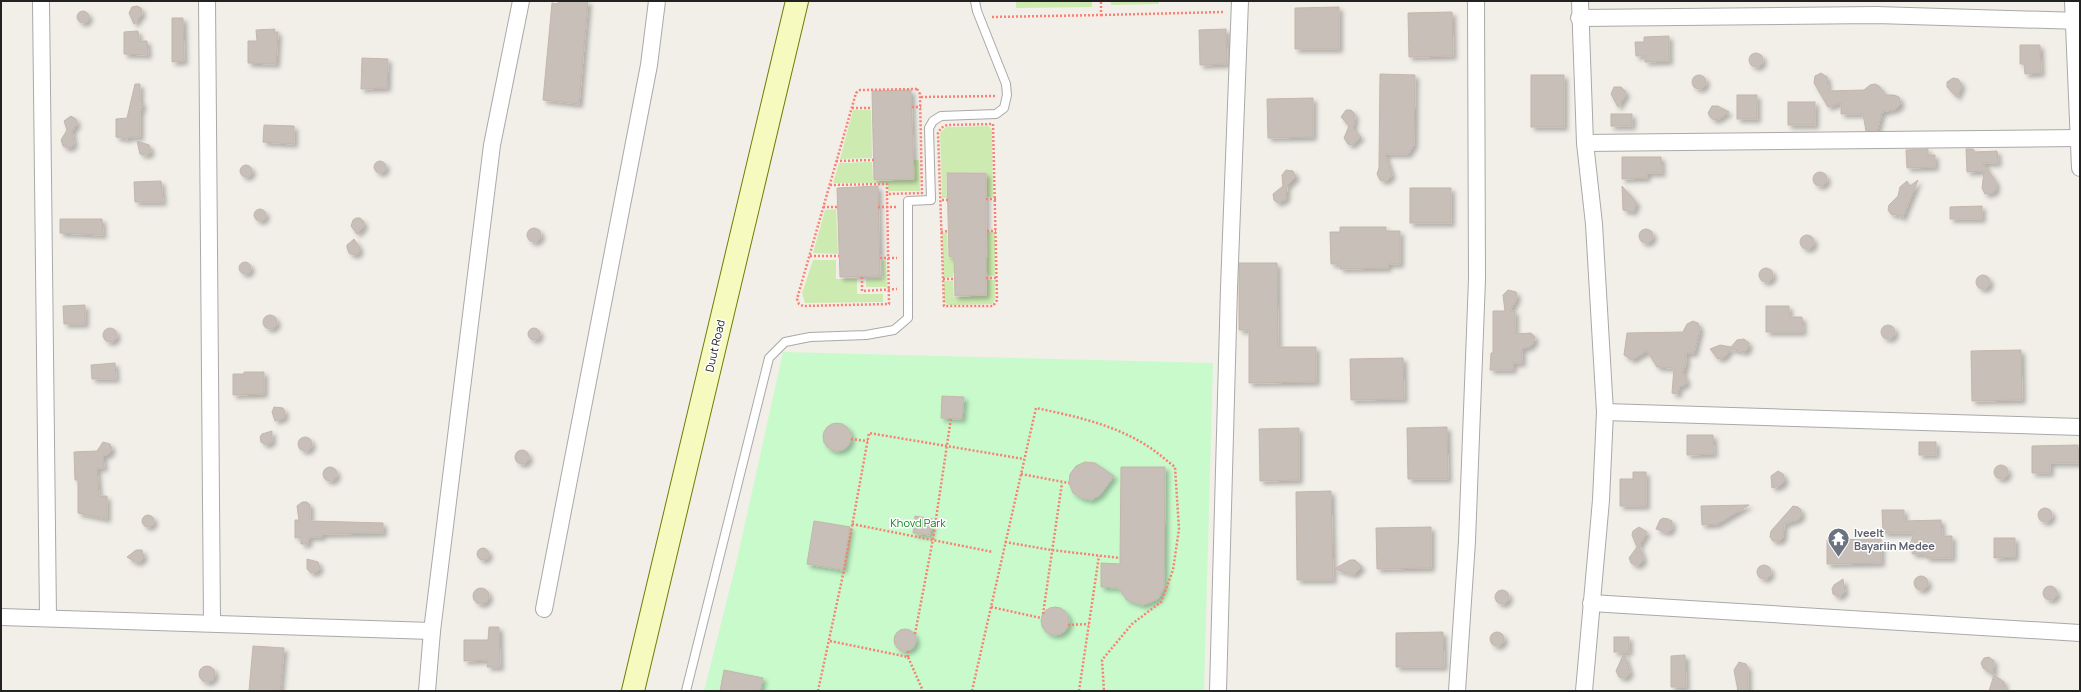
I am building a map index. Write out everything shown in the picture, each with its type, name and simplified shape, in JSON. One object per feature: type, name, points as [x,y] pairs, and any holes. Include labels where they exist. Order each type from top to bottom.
[{"type":"main road","name":"Duut Road","points":[[633,691],[797,1]]},
{"type":"street","points":[[41,1],[48,618]]},
{"type":"street","points":[[207,1],[212,623]]},
{"type":"street","points":[[427,691],[432,631],[492,146],[521,1]]},
{"type":"street","points":[[544,609],[649,65],[657,1]]},
{"type":"street","points":[[1457,691],[1467,541],[1477,279],[1476,1]]},
{"type":"street","points":[[1580,1],[1579,18],[1585,143],[1594,224],[1605,412],[1601,500],[1584,691]]},
{"type":"street","points":[[2073,1],[2077,21],[2078,138],[2080,168]]},
{"type":"street","points":[[1218,691],[1229,288],[1240,6]]},
{"type":"street","points":[[1579,18],[1876,15],[2077,21]]},
{"type":"street","points":[[1585,143],[2078,138]]},
{"type":"street","points":[[1605,412],[2080,427]]},
{"type":"street","points":[[1591,603],[2080,633]]},
{"type":"street","points":[[1,617],[432,631]]},
{"type":"lane","points":[[686,691],[769,358],[785,342],[810,337],[866,335],[894,330],[908,318],[908,201],[931,200],[929,128],[933,121],[940,116],[996,114],[1004,108],[1007,95],[1006,84],[979,17],[975,1]]},
{"type":"path","points":[[1101,1],[1101,15]]},
{"type":"path","points":[[979,17],[1101,15],[1240,6]]},
{"type":"path","points":[[830,185],[887,184],[887,194],[887,207],[889,304],[803,306],[799,304],[797,299],[856,93],[860,90],[917,89],[921,107],[922,193],[887,194]]},
{"type":"path","points":[[920,97],[1007,95]]},
{"type":"path","points":[[912,107],[921,107]]},
{"type":"path","points":[[852,108],[872,108]]},
{"type":"path","points":[[993,124],[996,199],[997,300],[993,306],[944,306],[938,133],[941,128],[947,125],[993,124]]},
{"type":"path","points":[[836,161],[874,160]]},
{"type":"path","points":[[986,199],[996,199]]},
{"type":"path","points":[[823,207],[838,207]]},
{"type":"path","points":[[878,207],[908,207]]},
{"type":"path","points":[[941,232],[948,231]]},
{"type":"path","points":[[987,231],[996,231]]},
{"type":"path","points":[[810,256],[839,256]]},
{"type":"path","points":[[880,258],[908,258]]},
{"type":"path","points":[[862,277],[862,291],[908,289]]},
{"type":"path","points":[[986,278],[997,278]]},
{"type":"path","points":[[943,279],[954,279]]},
{"type":"path","points":[[972,691],[1036,408],[1069,415],[1120,432],[1148,446],[1175,467],[1179,529],[1173,570],[1161,602],[1132,624],[1102,660],[1104,691]]},
{"type":"path","points":[[915,634],[933,539],[951,418]]},
{"type":"path","points":[[818,691],[830,641],[870,433],[1024,459]]},
{"type":"path","points":[[851,439],[868,442]]},
{"type":"path","points":[[1021,474],[1069,484]]},
{"type":"path","points":[[1043,614],[1051,550],[1062,483]]},
{"type":"path","points":[[852,524],[993,552]]},
{"type":"path","points":[[1005,542],[1051,550],[1120,558]]},
{"type":"path","points":[[1079,691],[1099,556]]},
{"type":"path","points":[[991,607],[1041,618]]},
{"type":"path","points":[[1068,626],[1090,624]]},
{"type":"path","points":[[830,641],[908,657]]},
{"type":"path","points":[[908,651],[908,657],[923,691]]},
{"type":"green space","points":[[1016,1],[1092,1],[1092,7],[1016,8]]},
{"type":"green space","points":[[1111,1],[1159,1],[1159,4],[1111,5]]},
{"type":"green space","points":[[853,110],[871,110],[872,158],[840,159]]},
{"type":"green space","points":[[989,126],[992,131],[993,197],[987,197],[986,172],[946,173],[947,198],[942,198],[940,133],[946,127]]},
{"type":"green space","points":[[914,160],[919,160],[920,191],[888,191],[888,183],[833,183],[839,163],[872,162],[873,181],[914,180]]},
{"type":"green space","points":[[836,209],[838,254],[813,253],[825,210]]},
{"type":"green space","points":[[987,232],[995,232],[995,276],[988,275],[987,272],[953,273],[953,277],[944,278],[942,233],[947,233],[948,258],[988,257]]},
{"type":"green space","points":[[813,260],[836,260],[836,279],[857,279],[857,294],[883,294],[883,302],[805,303],[802,293]]},
{"type":"green space","points":[[886,260],[887,287],[866,287],[866,279],[883,278],[882,261]]},
{"type":"green space","points":[[987,280],[995,280],[995,299],[992,304],[949,305],[944,302],[944,281],[953,281],[954,297],[987,296]]},
{"type":"green space","name":"Khovd Park","points":[[783,352],[1213,363],[1204,691],[704,691],[736,564]]},
{"type":"building","points":[[558,1],[588,1],[579,104],[543,100],[552,3],[558,4]]},
{"type":"building","points":[[137,6],[141,8],[142,14],[134,24],[129,13],[132,7]]},
{"type":"building","points":[[1339,7],[1339,49],[1295,49],[1295,8]]},
{"type":"building","points":[[85,11],[88,12],[88,22],[81,23],[78,22],[77,15],[78,12]]},
{"type":"building","points":[[1452,12],[1453,56],[1409,57],[1408,13]]},
{"type":"building","points":[[172,18],[183,18],[184,61],[172,62]]},
{"type":"building","points":[[275,29],[274,32],[278,32],[276,64],[248,63],[248,41],[257,41],[256,30]]},
{"type":"building","points":[[1226,29],[1227,64],[1200,65],[1199,30]]},
{"type":"building","points":[[138,31],[139,41],[147,41],[148,55],[124,54],[124,32]]},
{"type":"building","points":[[1669,36],[1669,61],[1645,62],[1645,56],[1636,56],[1635,42],[1644,42],[1644,37]]},
{"type":"building","points":[[2020,45],[2040,45],[2041,73],[2025,74],[2024,64],[2020,64]]},
{"type":"building","points":[[1753,53],[1759,53],[1763,57],[1763,63],[1759,67],[1753,67],[1749,63],[1749,57]]},
{"type":"building","points":[[362,58],[388,59],[387,88],[361,89]]},
{"type":"building","points":[[1821,73],[1827,77],[1828,91],[1864,90],[1870,85],[1875,84],[1879,86],[1886,95],[1894,95],[1899,97],[1901,104],[1896,109],[1882,112],[1877,131],[1866,131],[1863,114],[1841,114],[1841,103],[1828,107],[1814,83],[1815,76]]},
{"type":"building","points":[[1380,74],[1415,75],[1414,145],[1408,154],[1385,154],[1392,175],[1385,181],[1380,180],[1377,174],[1379,168]]},
{"type":"building","points":[[1531,75],[1564,75],[1564,127],[1531,127]]},
{"type":"building","points":[[1696,75],[1702,75],[1706,79],[1706,85],[1702,89],[1696,89],[1692,85],[1692,79]]},
{"type":"building","points":[[1953,78],[1958,79],[1962,85],[1957,97],[1947,87],[1947,82]]},
{"type":"building","points":[[135,84],[140,84],[140,101],[143,104],[140,113],[140,137],[129,137],[128,139],[116,137],[116,119],[127,118]]},
{"type":"building","points":[[1614,87],[1621,87],[1626,92],[1618,107],[1611,94]]},
{"type":"building","points":[[911,90],[914,179],[874,180],[872,91]]},
{"type":"building","points":[[1737,95],[1757,95],[1757,119],[1737,119]]},
{"type":"building","points":[[1313,98],[1313,137],[1268,138],[1267,99]]},
{"type":"building","points":[[1788,102],[1815,102],[1815,125],[1788,125]]},
{"type":"building","points":[[1712,106],[1718,106],[1729,112],[1719,119],[1714,120],[1708,113]]},
{"type":"building","points":[[1346,110],[1351,110],[1354,113],[1355,118],[1353,128],[1361,137],[1352,145],[1348,144],[1344,138],[1349,126],[1341,117]]},
{"type":"building","points":[[1611,114],[1632,114],[1632,126],[1611,126]]},
{"type":"building","points":[[71,116],[76,119],[77,124],[72,131],[74,143],[72,147],[67,148],[63,146],[61,140],[67,130],[64,121]]},
{"type":"building","points":[[264,125],[294,126],[294,144],[263,142]]},
{"type":"building","points":[[137,141],[149,145],[151,151],[148,155],[140,154]]},
{"type":"building","points":[[1928,149],[1928,155],[1935,155],[1935,167],[1907,168],[1906,150]]},
{"type":"building","points":[[1966,149],[1973,149],[1975,152],[1997,151],[1998,163],[1983,163],[1996,182],[1996,190],[1992,193],[1985,194],[1982,188],[1984,171],[1967,172]]},
{"type":"building","points":[[1622,157],[1661,157],[1662,173],[1647,173],[1647,178],[1622,179]]},
{"type":"building","points":[[382,161],[385,162],[385,172],[378,173],[375,172],[374,165],[375,162]]},
{"type":"building","points":[[248,165],[251,166],[251,176],[244,177],[241,176],[240,169],[241,166]]},
{"type":"building","points":[[1286,170],[1293,171],[1296,177],[1287,186],[1286,199],[1278,203],[1274,200],[1273,194],[1283,186],[1282,175]]},
{"type":"building","points":[[1817,172],[1823,172],[1827,176],[1827,182],[1823,186],[1817,186],[1813,182],[1813,176]]},
{"type":"building","points":[[947,173],[986,173],[986,295],[955,296],[954,257],[949,257]]},
{"type":"building","points":[[1918,180],[1902,219],[1902,216],[1891,214],[1888,210],[1889,205],[1898,196],[1900,187],[1907,181],[1910,186]]},
{"type":"building","points":[[161,181],[163,202],[135,202],[134,182]]},
{"type":"building","points":[[878,186],[880,276],[840,277],[837,188]]},
{"type":"building","points":[[1622,186],[1637,203],[1633,212],[1623,210]]},
{"type":"building","points":[[1410,188],[1451,188],[1451,223],[1410,223]]},
{"type":"building","points":[[1982,206],[1982,219],[1950,219],[1950,207]]},
{"type":"building","points":[[262,209],[265,210],[265,220],[258,221],[255,220],[254,213],[255,210]]},
{"type":"building","points":[[360,218],[364,222],[363,228],[357,234],[351,226],[353,220]]},
{"type":"building","points":[[60,219],[102,219],[103,235],[60,233]]},
{"type":"building","points":[[1340,227],[1386,227],[1386,231],[1400,231],[1400,264],[1388,264],[1388,268],[1340,269],[1340,264],[1331,264],[1330,232],[1340,232]]},
{"type":"building","points":[[534,228],[539,230],[541,235],[539,240],[534,242],[529,240],[527,235],[529,230]]},
{"type":"building","points":[[1643,229],[1649,229],[1653,233],[1653,239],[1649,243],[1643,243],[1639,239],[1639,233]]},
{"type":"building","points":[[1804,235],[1810,235],[1814,239],[1814,245],[1810,249],[1804,249],[1800,245],[1800,239]]},
{"type":"building","points":[[354,239],[360,248],[358,254],[353,255],[349,253],[347,245]]},
{"type":"building","points":[[247,262],[250,263],[250,273],[243,274],[240,273],[239,266],[240,263]]},
{"type":"building","points":[[1239,263],[1277,263],[1278,347],[1316,347],[1316,382],[1249,383],[1249,330],[1239,330]]},
{"type":"building","points":[[1763,268],[1769,268],[1773,272],[1773,278],[1769,282],[1763,282],[1759,278],[1759,272]]},
{"type":"building","points":[[1980,275],[1986,275],[1990,279],[1990,285],[1986,289],[1980,289],[1976,285],[1976,279]]},
{"type":"building","points":[[1508,290],[1516,292],[1517,296],[1510,311],[1515,311],[1515,334],[1531,333],[1535,340],[1531,346],[1522,349],[1522,363],[1513,363],[1513,370],[1490,370],[1491,353],[1493,353],[1493,311],[1505,311],[1503,295]]},
{"type":"building","points":[[85,305],[85,324],[64,324],[63,306]]},
{"type":"building","points":[[1766,306],[1789,306],[1789,317],[1802,317],[1803,332],[1766,332]]},
{"type":"building","points":[[270,315],[275,317],[277,322],[275,327],[270,329],[265,327],[263,322],[265,317]]},
{"type":"building","points":[[1693,321],[1698,323],[1700,329],[1694,353],[1686,353],[1686,363],[1683,373],[1687,381],[1685,385],[1679,387],[1678,394],[1672,393],[1674,368],[1657,367],[1647,351],[1632,360],[1624,355],[1627,333],[1683,332],[1687,324]]},
{"type":"building","points":[[1885,325],[1891,325],[1895,329],[1895,335],[1891,339],[1885,339],[1881,335],[1881,329]]},
{"type":"building","points":[[110,328],[115,330],[117,335],[115,340],[110,342],[105,340],[103,335],[105,330]]},
{"type":"building","points":[[536,328],[539,329],[539,339],[532,340],[529,339],[528,332],[529,329]]},
{"type":"building","points":[[1744,339],[1749,343],[1748,349],[1745,352],[1730,349],[1725,357],[1718,359],[1710,349],[1720,345],[1731,347],[1737,340]]},
{"type":"building","points":[[2021,350],[2022,400],[1972,401],[1971,351]]},
{"type":"building","points":[[1403,358],[1404,399],[1351,400],[1350,359]]},
{"type":"building","points":[[115,363],[116,379],[92,379],[91,365]]},
{"type":"building","points":[[244,372],[264,372],[264,394],[233,395],[233,374],[244,374]]},
{"type":"building","points":[[942,396],[964,397],[962,419],[941,418]]},
{"type":"building","points":[[274,407],[283,408],[285,412],[284,418],[275,421],[272,412]]},
{"type":"building","points":[[837,423],[847,427],[851,437],[847,447],[837,451],[827,447],[823,437],[827,427]]},
{"type":"building","points":[[1447,427],[1448,479],[1408,479],[1407,428]]},
{"type":"building","points":[[1299,428],[1299,480],[1260,481],[1259,429]]},
{"type":"building","points":[[272,431],[272,442],[266,445],[261,442],[260,437],[262,434]]},
{"type":"building","points":[[1687,435],[1713,435],[1714,454],[1687,455]]},
{"type":"building","points":[[305,437],[310,439],[312,444],[310,449],[305,451],[300,449],[298,444],[300,439]]},
{"type":"building","points":[[103,442],[110,444],[112,449],[109,454],[103,456],[104,468],[97,468],[99,496],[107,496],[107,519],[78,513],[78,480],[75,480],[74,452],[97,451]]},
{"type":"building","points":[[1919,442],[1936,442],[1936,455],[1919,455]]},
{"type":"building","points":[[2078,445],[2079,463],[2050,463],[2050,473],[2032,473],[2032,446]]},
{"type":"building","points":[[522,450],[527,452],[529,457],[527,462],[522,464],[517,462],[515,457],[517,452]]},
{"type":"building","points":[[1085,462],[1095,463],[1114,476],[1100,495],[1091,500],[1081,498],[1073,493],[1069,483],[1070,474],[1076,466]]},
{"type":"building","points":[[1998,465],[2004,465],[2008,469],[2008,475],[2004,479],[1998,479],[1994,475],[1994,469]]},
{"type":"building","points":[[330,467],[335,469],[337,474],[335,479],[330,481],[325,479],[323,474],[325,469]]},
{"type":"building","points":[[1121,467],[1165,467],[1164,587],[1158,599],[1143,605],[1127,600],[1118,588],[1101,587],[1101,563],[1120,564]]},
{"type":"building","points":[[1778,471],[1783,474],[1785,481],[1780,486],[1772,488],[1771,476]]},
{"type":"building","points":[[1633,472],[1646,472],[1646,506],[1620,506],[1620,479],[1633,479]]},
{"type":"building","points":[[1331,491],[1333,580],[1297,580],[1296,492]]},
{"type":"building","points":[[302,502],[307,502],[310,505],[310,521],[383,523],[383,533],[322,534],[322,537],[309,537],[308,544],[301,544],[301,537],[295,538],[295,520],[299,520],[297,506]]},
{"type":"building","points":[[1749,505],[1717,524],[1702,525],[1701,506]]},
{"type":"building","points":[[1793,506],[1798,507],[1801,510],[1801,517],[1797,520],[1784,524],[1783,538],[1780,541],[1773,541],[1770,537],[1771,531]]},
{"type":"building","points":[[2042,508],[2048,508],[2052,512],[2052,518],[2048,522],[2042,522],[2038,518],[2038,512]]},
{"type":"building","points":[[1882,510],[1904,510],[1904,521],[1941,520],[1942,536],[1952,536],[1952,558],[1926,558],[1926,554],[1913,554],[1909,547],[1914,533],[1883,533]]},
{"type":"building","points":[[150,515],[153,516],[153,526],[146,527],[143,526],[142,519],[143,516]]},
{"type":"building","points":[[915,516],[932,519],[930,535],[913,533]]},
{"type":"building","points":[[1663,518],[1672,521],[1672,528],[1669,532],[1656,529],[1660,520]]},
{"type":"building","points":[[814,521],[850,527],[843,570],[807,564]]},
{"type":"building","points":[[1431,527],[1431,568],[1377,569],[1376,528]]},
{"type":"building","points":[[1639,527],[1647,532],[1639,546],[1643,561],[1639,565],[1635,565],[1631,563],[1629,558],[1637,547],[1632,535],[1633,531]]},
{"type":"building","points":[[1994,538],[2015,538],[2015,557],[1994,558]]},
{"type":"building","points":[[1881,539],[1881,563],[1827,564],[1827,540]]},
{"type":"building","points":[[485,548],[488,549],[488,559],[481,560],[478,559],[477,552],[478,549]]},
{"type":"building","points":[[136,550],[142,550],[144,558],[139,562],[135,562],[127,557]]},
{"type":"building","points":[[307,559],[318,562],[320,568],[317,572],[311,573],[307,569]]},
{"type":"building","points":[[1350,560],[1355,560],[1362,567],[1355,574],[1334,569]]},
{"type":"building","points":[[1761,565],[1767,565],[1771,569],[1771,575],[1767,579],[1761,579],[1757,575],[1757,569]]},
{"type":"building","points":[[1921,576],[1926,578],[1928,583],[1926,588],[1921,590],[1916,588],[1914,583],[1916,578]]},
{"type":"building","points":[[1843,579],[1845,592],[1839,597],[1833,594],[1832,589],[1834,585]]},
{"type":"building","points":[[2047,586],[2053,586],[2057,590],[2057,596],[2053,600],[2047,600],[2043,596],[2043,590]]},
{"type":"building","points":[[481,588],[488,593],[489,596],[484,603],[481,604],[474,599],[473,596],[478,589]]},
{"type":"building","points":[[1499,590],[1505,590],[1509,594],[1509,600],[1505,604],[1499,604],[1495,600],[1495,594]]},
{"type":"building","points":[[1055,607],[1065,611],[1069,621],[1065,631],[1055,635],[1045,631],[1041,621],[1045,611]]},
{"type":"building","points":[[489,627],[499,627],[500,667],[487,667],[488,660],[464,661],[464,640],[488,640]]},
{"type":"building","points":[[905,629],[913,632],[916,640],[913,648],[905,651],[897,648],[894,640],[897,632]]},
{"type":"building","points":[[1443,632],[1444,667],[1396,667],[1396,633]]},
{"type":"building","points":[[1494,632],[1500,632],[1504,636],[1504,642],[1500,646],[1494,646],[1490,642],[1490,636]]},
{"type":"building","points":[[1614,637],[1629,637],[1629,652],[1614,652]]},
{"type":"building","points":[[253,646],[284,648],[280,691],[249,691]]},
{"type":"building","points":[[1624,653],[1630,672],[1628,676],[1624,678],[1619,677],[1616,671]]},
{"type":"building","points":[[1685,655],[1686,687],[1671,687],[1671,656]]},
{"type":"building","points":[[1989,657],[1994,661],[1993,675],[1983,668],[1981,663],[1984,658]]},
{"type":"building","points":[[1739,662],[1746,664],[1748,668],[1748,691],[1738,691],[1734,670]]},
{"type":"building","points":[[207,666],[214,671],[215,674],[210,681],[207,682],[200,677],[199,674],[204,667]]},
{"type":"building","points":[[724,670],[763,678],[760,691],[720,691]]},
{"type":"building","points":[[1994,675],[2004,682],[2005,691],[1989,691]]},
{"type":"place","name":"Iveelt Bayariin Medee","points":[[1839,558]]}]
